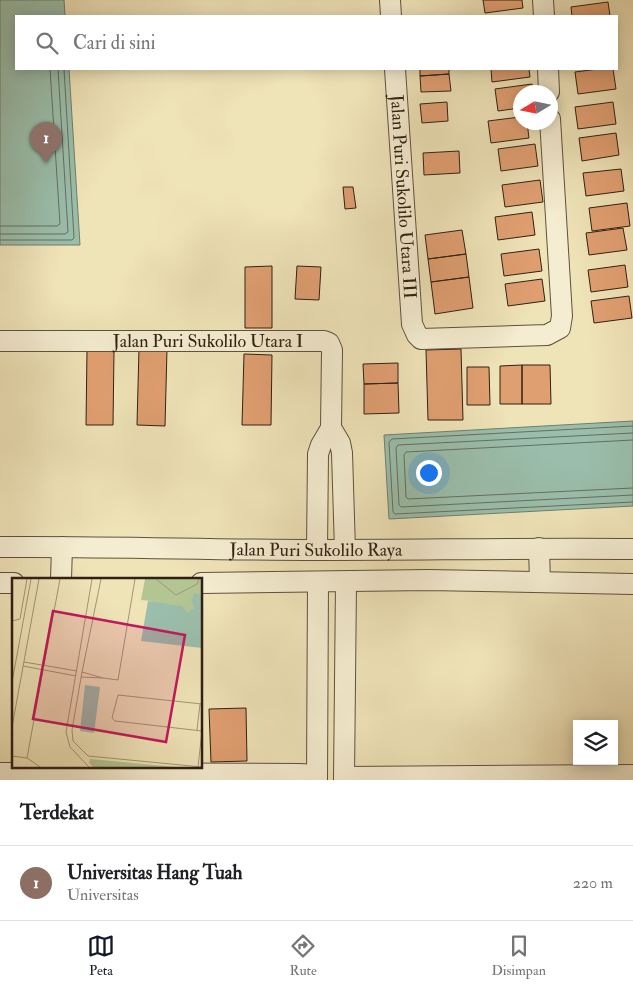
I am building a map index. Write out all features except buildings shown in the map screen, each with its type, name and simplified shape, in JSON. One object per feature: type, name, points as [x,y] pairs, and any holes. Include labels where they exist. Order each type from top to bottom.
[{"type":"street","points":[[390,0],[391,15]]},
{"type":"street","points":[[543,0],[544,15]]},
{"type":"street","name":"Jalan Puri Sukolilo Utara III","points":[[395,70],[412,324],[421,339],[551,334],[560,328],[562,316],[551,130]]},
{"type":"street","points":[[548,70],[549,85]]},
{"type":"street","name":"Jalan Puri Sukolilo Utara I","points":[[0,341],[324,341],[329,343],[332,350],[331,428]]},
{"type":"street","points":[[317,550],[318,454],[331,428],[340,443],[342,453],[345,550]]},
{"type":"street","name":"Jalan Puri Sukolilo Raya","points":[[0,547],[317,550],[633,549]]},
{"type":"street","points":[[61,578],[62,547]]},
{"type":"street","points":[[539,548],[540,582]]},
{"type":"street","name":"Jalan Puri Sukolilo Raya","points":[[202,583],[428,580],[633,584]]},
{"type":"street","points":[[0,773],[299,774],[317,778],[318,582]]},
{"type":"street","points":[[346,582],[344,778],[633,775]]},
{"type":"street","points":[[317,682],[345,682]]},
{"type":"water","points":[[0,0],[64,0],[65,15],[15,15],[15,70],[69,70],[80,245],[0,245]]},
{"type":"water","points":[[633,421],[633,506],[389,519],[384,435]]},
{"type":"place","name":"Universitas Hang Tuah","points":[[46,163]]}]
